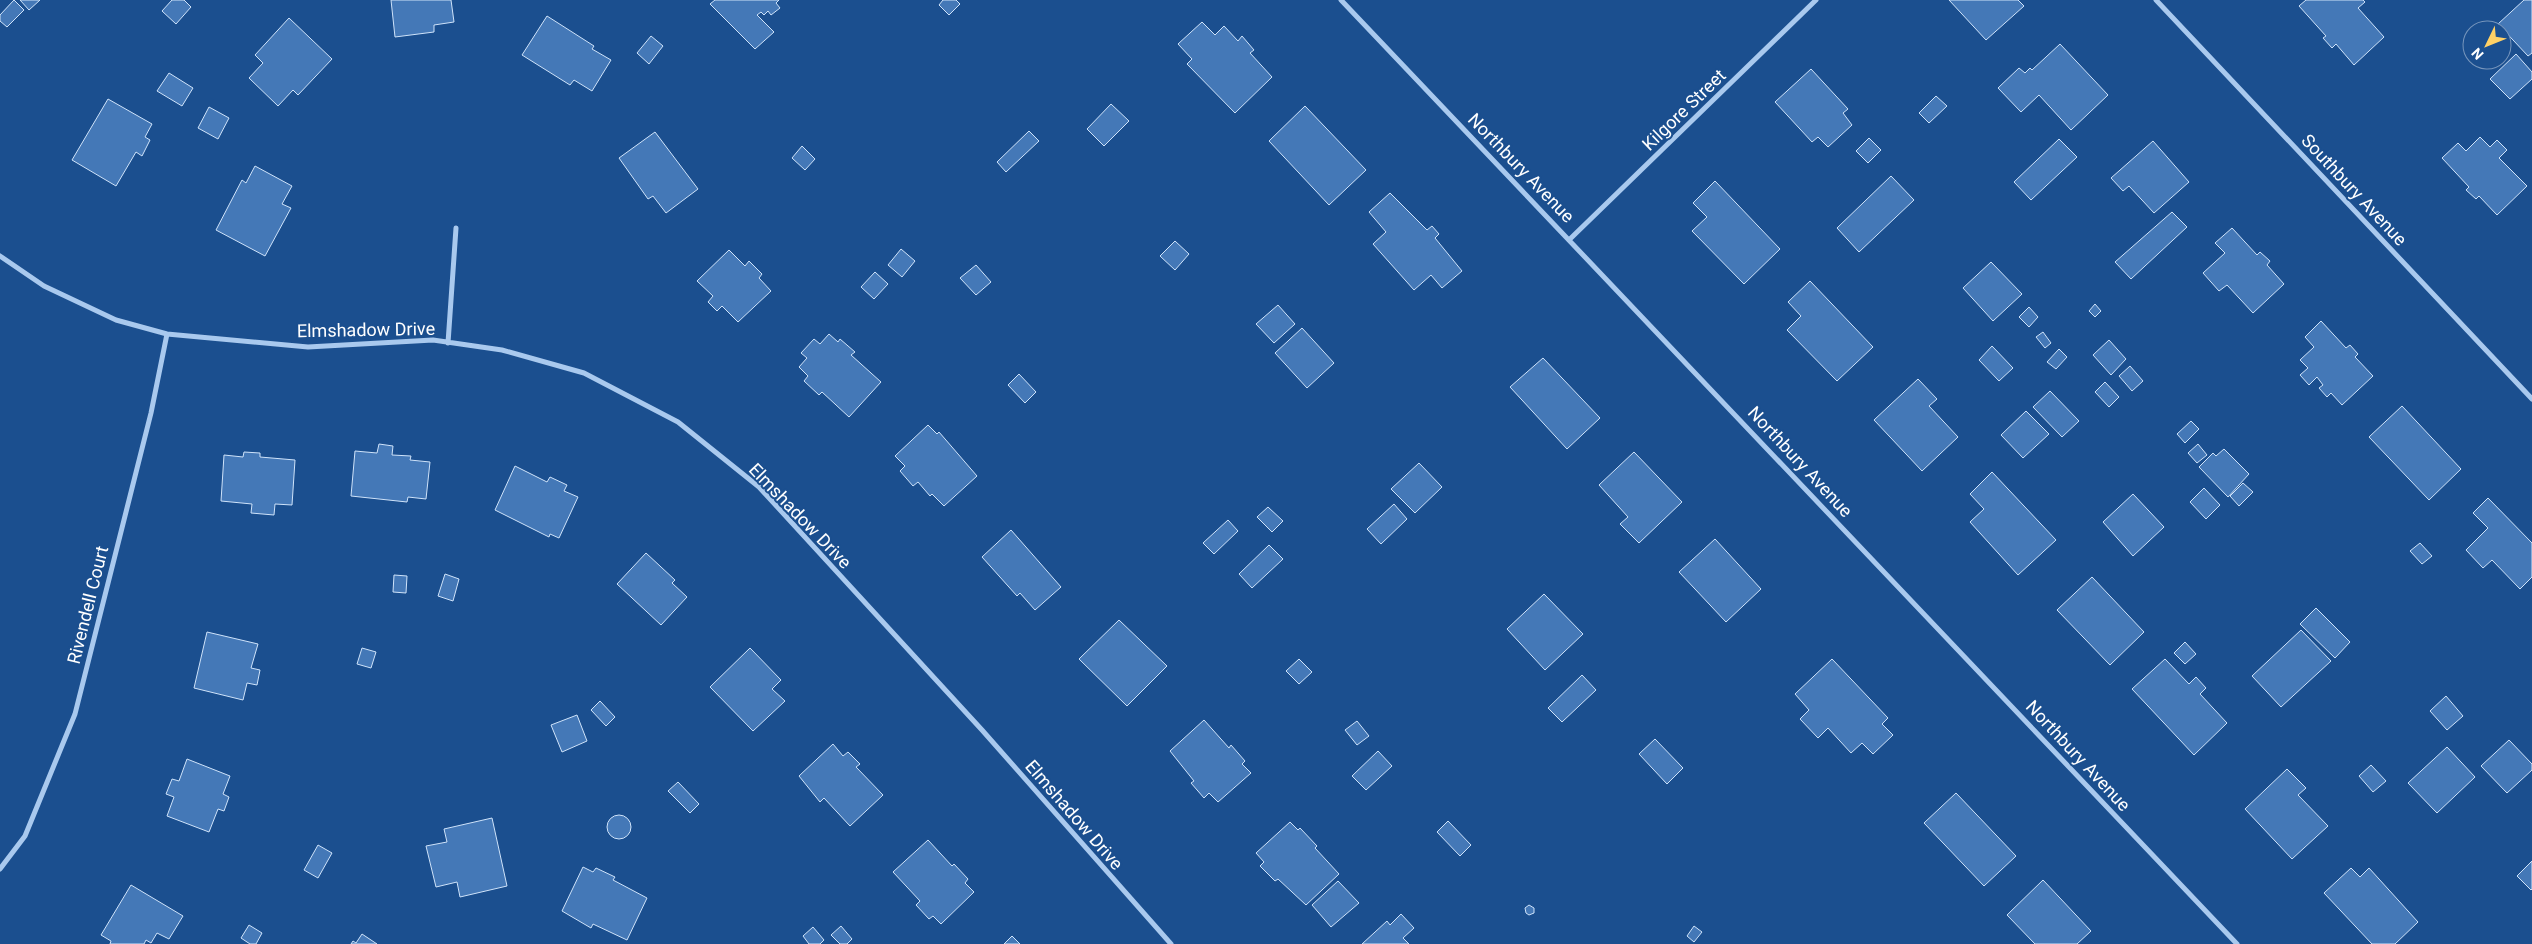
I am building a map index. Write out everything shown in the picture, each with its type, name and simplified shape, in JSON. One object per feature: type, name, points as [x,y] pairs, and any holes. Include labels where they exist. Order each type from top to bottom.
[{"type":"street","name":"Northbury Avenue","points":[[1341,0],[1570,239],[2237,944]]},
{"type":"street","name":"Kilgore Street","points":[[1570,239],[1816,0]]},
{"type":"street","name":"Southbury Avenue","points":[[2156,0],[2532,399]]},
{"type":"street","points":[[448,343],[456,228]]},
{"type":"street","name":"Elmshadow Drive","points":[[0,256],[44,286],[108,316],[167,334],[308,347],[433,340],[502,350],[584,374],[678,422],[759,487],[982,730],[1171,944]]},
{"type":"street","name":"Rivendell Court","points":[[0,869],[26,836],[75,714],[151,413],[167,334]]},
{"type":"building","points":[[14,0],[24,10],[7,27],[0,21],[0,15]]},
{"type":"building","points":[[20,0],[40,0],[29,10]]},
{"type":"building","points":[[172,0],[184,0],[191,7],[176,24],[162,11]]},
{"type":"building","points":[[391,0],[451,0],[454,22],[434,25],[434,32],[395,37]]},
{"type":"building","points":[[715,0],[779,0],[776,3],[780,8],[771,15],[768,11],[764,15],[761,12],[757,15],[774,32],[755,49],[710,4]]},
{"type":"building","points":[[943,0],[956,0],[960,4],[949,15],[939,5]]},
{"type":"building","points":[[1949,0],[2018,0],[2024,6],[1986,40]]},
{"type":"building","points":[[2306,0],[2363,0],[2365,2],[2358,8],[2384,37],[2354,65],[2336,44],[2332,48],[2323,38],[2326,36],[2299,6]]},
{"type":"building","points":[[2524,0],[2532,0],[2532,53],[2528,56],[2512,39],[2512,20],[2502,20]]},
{"type":"building","points":[[547,16],[594,46],[592,49],[611,60],[592,91],[574,80],[570,85],[522,55]]},
{"type":"building","points":[[289,18],[332,59],[298,95],[293,90],[278,106],[249,78],[263,63],[255,55]]},
{"type":"building","points":[[1202,22],[1215,35],[1224,26],[1238,41],[1242,36],[1254,50],[1250,53],[1272,77],[1235,113],[1187,64],[1192,59],[1178,44]]},
{"type":"building","points":[[651,36],[663,46],[649,64],[637,53]]},
{"type":"building","points":[[2060,44],[2108,95],[2071,130],[2039,95],[2021,112],[1998,88],[2019,68],[2025,73],[2030,68],[2032,70]]},
{"type":"building","points":[[2516,54],[2532,72],[2532,79],[2510,99],[2490,79],[2499,70],[2512,70],[2512,58]]},
{"type":"building","points":[[1811,69],[1848,109],[1843,113],[1852,125],[1828,147],[1818,137],[1812,142],[1775,102]]},
{"type":"building","points":[[169,73],[193,88],[182,106],[157,91]]},
{"type":"building","points":[[1936,96],[1947,106],[1929,123],[1919,113]]},
{"type":"building","points":[[108,99],[152,124],[145,137],[150,140],[142,156],[136,152],[116,186],[72,160]]},
{"type":"building","points":[[1111,104],[1129,121],[1104,146],[1087,129]]},
{"type":"building","points":[[1305,106],[1366,170],[1329,205],[1269,141]]},
{"type":"building","points":[[209,107],[229,118],[218,139],[198,128]]},
{"type":"building","points":[[1029,131],[1039,141],[1006,172],[997,162]]},
{"type":"building","points":[[655,132],[698,189],[666,213],[653,196],[648,199],[619,158]]},
{"type":"building","points":[[2480,137],[2490,147],[2497,140],[2507,150],[2499,158],[2527,186],[2497,215],[2479,196],[2476,199],[2466,190],[2469,187],[2442,158],[2458,143],[2466,151]]},
{"type":"building","points":[[1869,138],[1881,150],[1868,163],[1856,151]]},
{"type":"building","points":[[2059,139],[2077,157],[2031,200],[2014,182]]},
{"type":"building","points":[[2153,141],[2189,182],[2154,213],[2129,186],[2123,191],[2111,178]]},
{"type":"building","points":[[802,146],[815,159],[805,170],[792,158]]},
{"type":"building","points":[[255,166],[292,186],[282,204],[291,208],[265,256],[216,230],[242,180],[246,183]]},
{"type":"building","points":[[1891,176],[1914,200],[1859,252],[1837,228]]},
{"type":"building","points":[[1715,181],[1780,249],[1744,284],[1692,231],[1707,217],[1693,203]]},
{"type":"building","points":[[1390,193],[1427,230],[1432,226],[1439,234],[1435,238],[1462,271],[1442,288],[1431,275],[1414,290],[1373,244],[1386,232],[1369,212]]},
{"type":"building","points":[[2172,212],[2187,227],[2131,279],[2115,262]]},
{"type":"building","points":[[2232,228],[2257,255],[2260,252],[2270,261],[2267,265],[2284,284],[2253,313],[2227,285],[2219,291],[2203,273],[2225,253],[2215,243]]},
{"type":"building","points":[[1175,241],[1189,254],[1175,270],[1160,256]]},
{"type":"building","points":[[901,249],[915,261],[902,277],[888,265]]},
{"type":"building","points":[[729,250],[745,266],[749,261],[762,274],[759,278],[771,291],[738,322],[722,306],[717,311],[708,302],[713,296],[697,281]]},
{"type":"building","points":[[1991,262],[2022,294],[1993,321],[1963,288]]},
{"type":"building","points":[[976,265],[991,282],[976,295],[960,278]]},
{"type":"building","points":[[875,272],[888,284],[874,299],[861,287]]},
{"type":"building","points":[[1810,281],[1873,347],[1837,381],[1787,330],[1801,316],[1788,302]]},
{"type":"building","points":[[2095,304],[2101,311],[2095,317],[2089,311]]},
{"type":"building","points":[[1278,305],[1295,324],[1274,343],[1256,324]]},
{"type":"building","points":[[2029,307],[2038,317],[2029,327],[2019,317]]},
{"type":"building","points":[[2321,321],[2346,348],[2350,345],[2358,354],[2355,357],[2373,376],[2342,405],[2331,393],[2327,397],[2319,388],[2323,385],[2317,377],[2309,385],[2300,375],[2308,368],[2300,360],[2314,347],[2305,337]]},
{"type":"building","points":[[1302,328],[1334,363],[1307,388],[1275,353]]},
{"type":"building","points":[[2043,332],[2051,343],[2045,348],[2036,337]]},
{"type":"building","points":[[829,334],[838,342],[840,339],[855,352],[851,355],[881,382],[849,417],[822,392],[819,395],[804,381],[808,376],[799,367],[807,358],[801,353],[814,339],[820,344]]},
{"type":"building","points":[[2109,340],[2126,359],[2111,375],[2093,355]]},
{"type":"building","points":[[1992,346],[2013,368],[1999,381],[1979,360]]},
{"type":"building","points":[[2059,349],[2067,357],[2056,369],[2047,362]]},
{"type":"building","points":[[1543,358],[1600,418],[1567,449],[1510,387]]},
{"type":"building","points":[[2130,366],[2143,381],[2132,391],[2119,376]]},
{"type":"building","points":[[1019,374],[1036,392],[1025,403],[1008,385]]},
{"type":"building","points":[[1918,379],[1937,399],[1929,406],[1958,437],[1922,471],[1874,420]]},
{"type":"building","points":[[2105,382],[2119,397],[2109,407],[2095,392]]},
{"type":"building","points":[[2050,391],[2079,421],[2062,437],[2033,407]]},
{"type":"building","points":[[2402,406],[2461,469],[2429,500],[2369,437]]},
{"type":"building","points":[[2026,411],[2049,434],[2023,458],[2001,435]]},
{"type":"building","points":[[2191,421],[2199,429],[2185,443],[2177,434]]},
{"type":"building","points":[[928,425],[937,434],[939,432],[977,476],[944,506],[932,494],[930,496],[918,482],[913,486],[900,471],[905,466],[895,456]]},
{"type":"building","points":[[379,444],[393,446],[392,455],[411,456],[410,460],[430,462],[426,499],[408,497],[407,502],[351,496],[355,451],[377,453]]},
{"type":"building","points":[[2198,444],[2207,455],[2197,463],[2188,453]]},
{"type":"building","points":[[2224,449],[2249,474],[2228,497],[2199,467],[2213,453],[2216,456]]},
{"type":"building","points":[[244,452],[260,453],[260,457],[295,460],[292,505],[275,504],[274,515],[251,513],[252,504],[221,501],[224,455],[243,457]]},
{"type":"building","points":[[1634,452],[1682,502],[1639,543],[1620,524],[1628,517],[1599,485]]},
{"type":"building","points":[[1419,463],[1442,487],[1415,513],[1391,489]]},
{"type":"building","points":[[515,466],[547,482],[550,477],[567,485],[564,491],[578,497],[559,538],[550,534],[549,537],[495,510]]},
{"type":"building","points":[[1992,472],[2056,540],[2018,575],[1970,522],[1984,509],[1970,494]]},
{"type":"building","points":[[2243,483],[2253,492],[2239,506],[2230,496]]},
{"type":"building","points":[[2204,488],[2220,505],[2206,519],[2190,502]]},
{"type":"building","points":[[2133,494],[2164,527],[2133,556],[2103,522]]},
{"type":"building","points":[[2488,498],[2532,543],[2532,577],[2520,589],[2492,560],[2483,568],[2466,550],[2488,528],[2473,513]]},
{"type":"building","points":[[1394,504],[1407,519],[1381,544],[1367,529]]},
{"type":"building","points":[[1268,507],[1283,521],[1272,532],[1257,517]]},
{"type":"building","points":[[1228,520],[1238,531],[1214,554],[1203,543]]},
{"type":"building","points":[[1011,530],[1061,587],[1035,610],[1020,593],[1017,596],[982,557]]},
{"type":"building","points":[[1715,539],[1761,589],[1726,622],[1679,572]]},
{"type":"building","points":[[2420,543],[2432,556],[2422,564],[2410,551]]},
{"type":"building","points":[[1269,545],[1283,559],[1252,588],[1239,574]]},
{"type":"building","points":[[646,553],[675,580],[672,583],[687,597],[661,625],[617,584]]},
{"type":"building","points":[[445,574],[459,579],[453,601],[438,596]]},
{"type":"building","points":[[394,575],[407,576],[406,593],[393,592]]},
{"type":"building","points":[[2092,577],[2144,632],[2110,665],[2057,610]]},
{"type":"building","points":[[1544,594],[1583,634],[1545,670],[1507,629]]},
{"type":"building","points":[[2316,608],[2350,642],[2335,658],[2300,624]]},
{"type":"building","points":[[1119,620],[1167,666],[1127,706],[1079,659]]},
{"type":"building","points":[[2301,630],[2331,661],[2281,707],[2252,676]]},
{"type":"building","points":[[207,632],[258,644],[251,668],[260,670],[257,685],[247,683],[243,700],[194,688]]},
{"type":"building","points":[[2185,642],[2196,654],[2185,664],[2174,653]]},
{"type":"building","points":[[362,648],[376,652],[371,668],[357,664]]},
{"type":"building","points":[[750,648],[781,680],[772,689],[785,701],[753,731],[710,687]]},
{"type":"building","points":[[1299,659],[1312,672],[1299,684],[1286,671]]},
{"type":"building","points":[[1832,659],[1888,718],[1882,724],[1893,735],[1873,754],[1862,743],[1851,753],[1828,728],[1818,738],[1800,719],[1809,710],[1795,694]]},
{"type":"building","points":[[2165,659],[2189,684],[2196,677],[2206,688],[2200,694],[2227,723],[2194,755],[2132,689]]},
{"type":"building","points":[[1582,675],[1596,690],[1562,722],[1548,708]]},
{"type":"building","points":[[2446,696],[2463,716],[2447,730],[2430,711]]},
{"type":"building","points":[[600,701],[615,717],[606,726],[591,710]]},
{"type":"building","points":[[577,715],[587,741],[562,752],[551,725]]},
{"type":"building","points":[[1204,720],[1229,748],[1231,745],[1245,761],[1242,764],[1251,773],[1218,802],[1209,793],[1204,798],[1191,783],[1194,781],[1170,751]]},
{"type":"building","points":[[1357,721],[1369,736],[1357,745],[1345,730]]},
{"type":"building","points":[[1655,739],[1683,768],[1667,784],[1639,754]]},
{"type":"building","points":[[2509,740],[2532,764],[2532,770],[2507,793],[2481,766]]},
{"type":"building","points":[[833,744],[843,756],[848,752],[860,764],[856,767],[883,795],[850,826],[824,798],[820,802],[799,776]]},
{"type":"building","points":[[2447,747],[2475,777],[2437,813],[2408,783]]},
{"type":"building","points":[[1378,751],[1392,766],[1366,790],[1352,776]]},
{"type":"building","points":[[187,759],[230,776],[223,794],[229,797],[224,811],[218,809],[209,832],[167,816],[174,797],[166,794],[172,779],[179,781]]},
{"type":"building","points":[[2371,765],[2386,781],[2373,792],[2359,776]]},
{"type":"building","points":[[2287,769],[2306,788],[2298,795],[2328,826],[2292,859],[2245,809]]},
{"type":"building","points":[[678,782],[699,804],[690,813],[668,791]]},
{"type":"building","points":[[1956,793],[2016,856],[1984,886],[1924,823]]},
{"type":"building","points":[[619,815],[624,816],[630,822],[630,832],[624,838],[619,839],[614,838],[608,832],[607,827],[608,822],[614,816]]},
{"type":"building","points":[[492,818],[507,886],[460,897],[457,882],[436,887],[426,846],[447,842],[444,829]]},
{"type":"building","points":[[1448,821],[1471,845],[1460,856],[1437,832]]},
{"type":"building","points":[[1290,822],[1298,830],[1300,828],[1317,846],[1315,848],[1339,874],[1306,905],[1278,879],[1275,881],[1260,866],[1264,862],[1256,853]]},
{"type":"building","points":[[928,840],[952,866],[954,864],[968,879],[965,883],[974,892],[941,924],[933,916],[929,919],[916,905],[920,901],[893,872]]},
{"type":"building","points":[[318,845],[332,853],[318,878],[304,870]]},
{"type":"building","points":[[2532,861],[2532,889],[2531,890],[2517,876]]},
{"type":"building","points":[[583,867],[593,872],[596,868],[615,877],[613,880],[647,898],[627,940],[593,924],[591,928],[562,911]]},
{"type":"building","points":[[2351,868],[2360,877],[2369,868],[2418,922],[2395,944],[2372,944],[2324,893]]},
{"type":"building","points":[[2043,880],[2091,931],[2077,944],[2035,944],[2007,915]]},
{"type":"building","points":[[1338,881],[1359,903],[1331,927],[1312,905]]},
{"type":"building","points":[[131,885],[183,916],[169,939],[157,933],[151,943],[146,940],[144,944],[110,944],[111,941],[101,935]]},
{"type":"building","points":[[1529,905],[1534,908],[1534,913],[1529,915],[1526,913],[1525,908]]},
{"type":"building","points":[[1401,914],[1414,928],[1403,938],[1409,944],[1362,944],[1387,921],[1390,925]]},
{"type":"building","points":[[249,925],[262,933],[256,944],[250,944],[241,938]]},
{"type":"building","points":[[841,926],[852,939],[847,944],[840,944],[831,935]]},
{"type":"building","points":[[1694,926],[1702,932],[1694,942],[1687,936]]},
{"type":"building","points":[[813,927],[824,940],[820,944],[809,944],[803,936]]},
{"type":"building","points":[[362,934],[377,944],[351,944],[353,941],[356,943]]},
{"type":"building","points":[[1012,936],[1020,944],[1004,944]]}]
